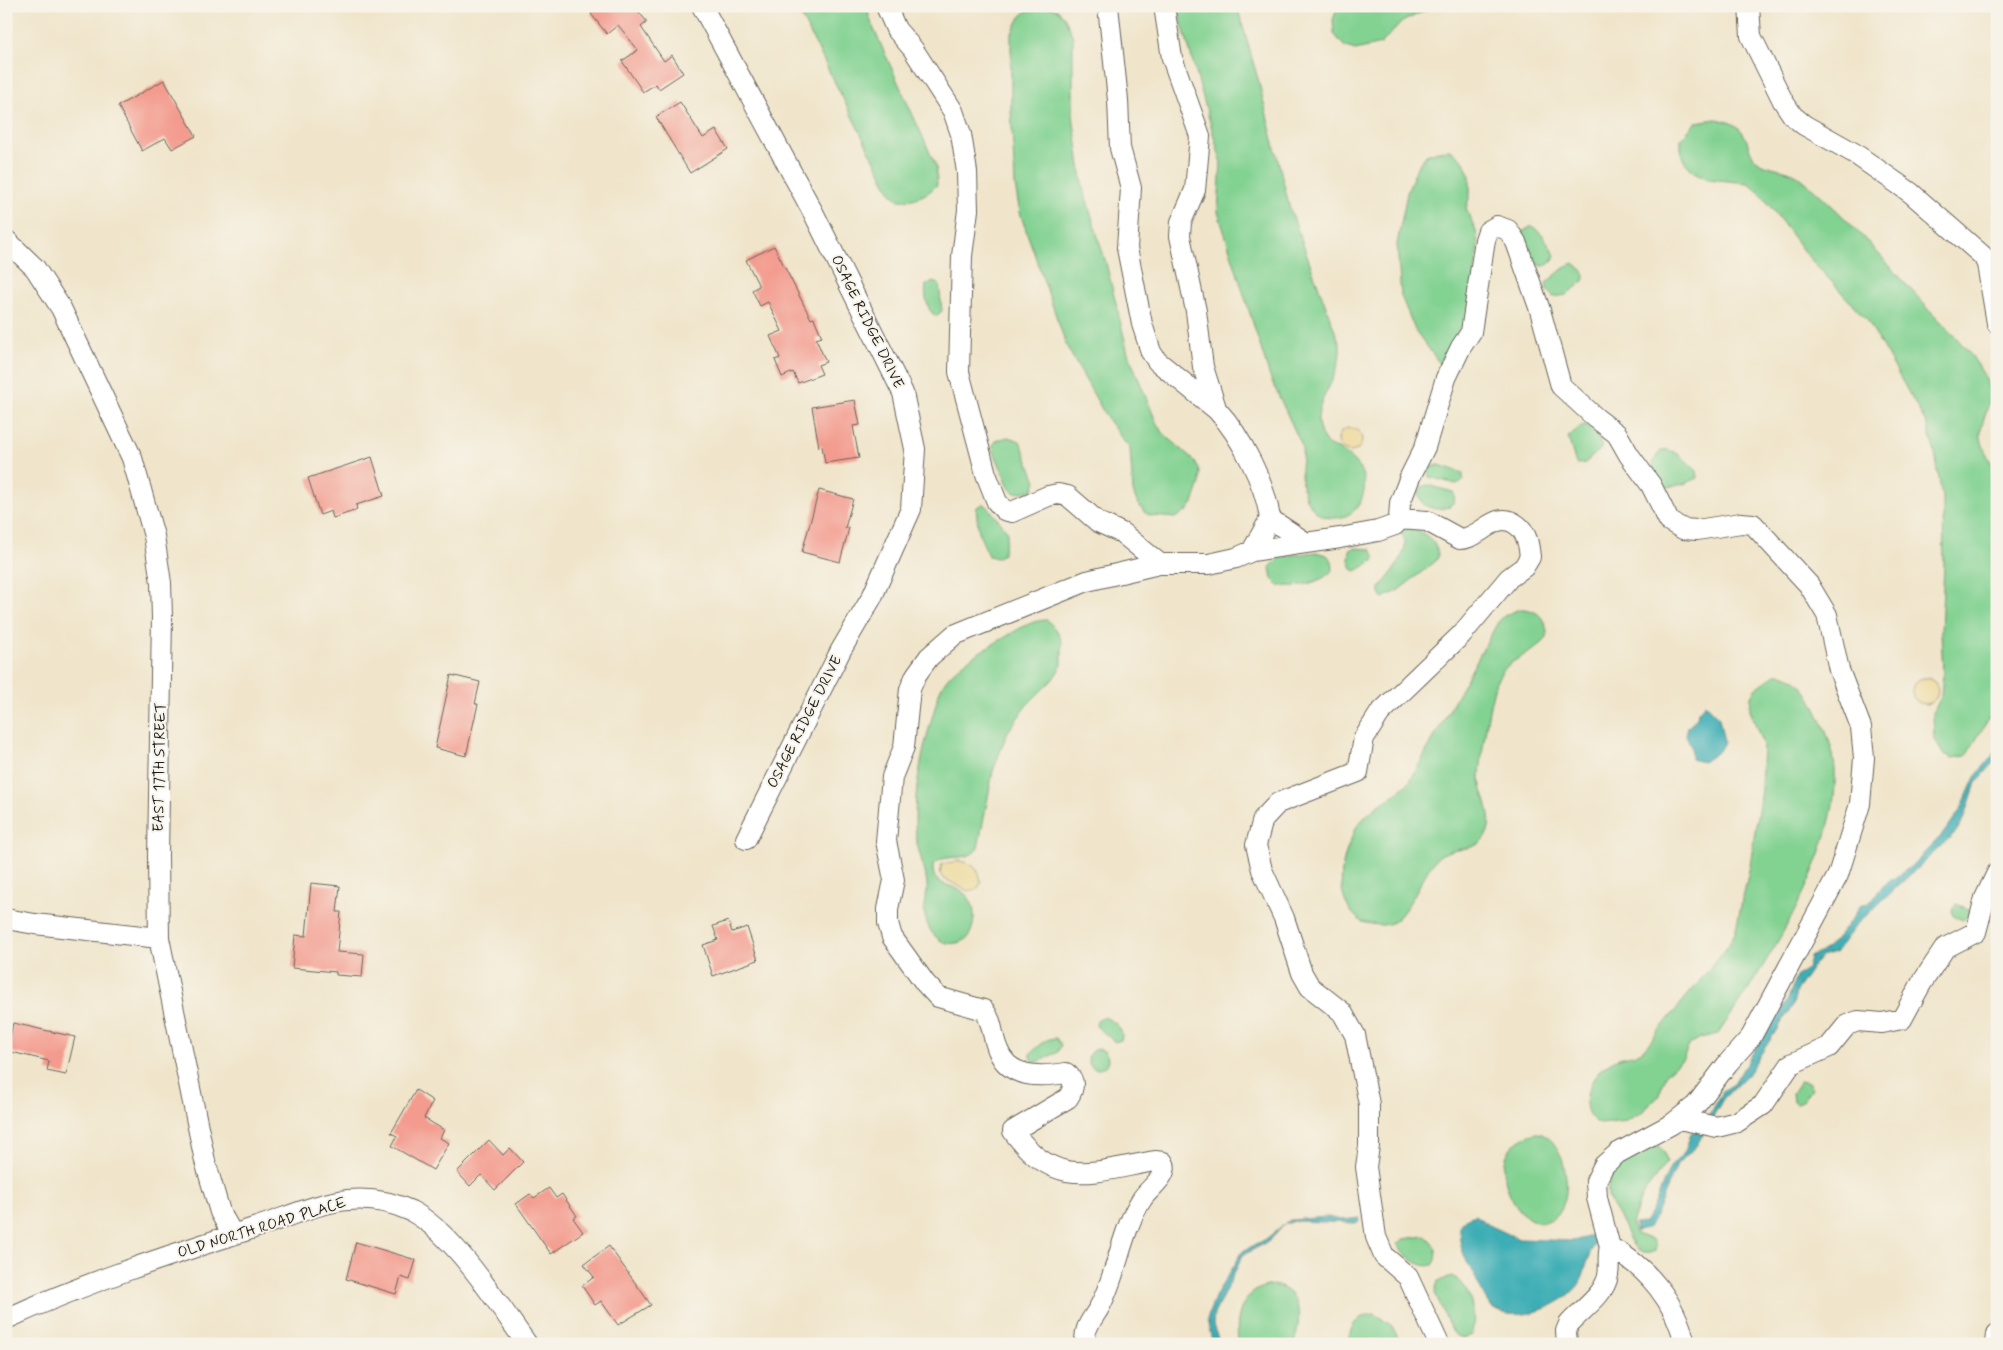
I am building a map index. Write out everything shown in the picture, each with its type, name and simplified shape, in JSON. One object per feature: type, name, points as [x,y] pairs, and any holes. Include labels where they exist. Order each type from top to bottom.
[{"type":"street","name":"OSAGE RIDGE DRIVE","points":[[702,6],[814,214],[903,393],[915,449],[911,509],[872,597],[841,650],[746,839]]},
{"type":"street","points":[[886,6],[896,29],[913,49],[953,111],[961,134],[967,172],[968,210],[962,256],[959,372],[986,474],[997,502],[1004,510],[1012,512],[1048,496],[1058,494],[1068,496],[1098,522],[1122,533],[1160,564]]},
{"type":"street","points":[[1108,6],[1118,100],[1120,145],[1130,188],[1127,248],[1142,324],[1151,352],[1157,361],[1227,420],[1250,462],[1264,492],[1270,519],[1252,551]]},
{"type":"street","points":[[1164,6],[1172,58],[1200,136],[1195,190],[1181,222],[1180,236],[1196,311],[1203,367],[1217,410]]},
{"type":"street","points":[[1749,6],[1750,36],[1788,110],[1804,125],[1854,153],[1911,193],[1982,256],[1987,264],[1997,322]]},
{"type":"street","points":[[1086,1344],[1087,1329],[1110,1285],[1130,1220],[1143,1197],[1166,1170],[1165,1165],[1163,1162],[1155,1161],[1075,1173],[1053,1168],[1026,1147],[1013,1131],[1068,1098],[1073,1091],[1072,1081],[1069,1076],[1066,1074],[1032,1076],[1006,1063],[998,1050],[990,1021],[984,1010],[938,997],[925,983],[889,930],[888,909],[894,876],[886,847],[888,818],[894,770],[904,747],[907,732],[910,689],[916,675],[929,657],[946,641],[965,630],[1076,584],[1160,564],[1209,564],[1236,558],[1252,551],[1378,531],[1395,525],[1399,520],[1400,503],[1424,448],[1443,385],[1457,354],[1471,332],[1485,240],[1493,228],[1503,227],[1508,230],[1516,242],[1532,285],[1561,386],[1596,418],[1618,434],[1629,456],[1652,485],[1669,521],[1683,529],[1697,530],[1744,522],[1753,524],[1809,585],[1826,613],[1831,628],[1839,670],[1860,722],[1864,747],[1863,783],[1856,822],[1842,865],[1827,898],[1751,1037],[1728,1063],[1704,1097],[1679,1119],[1618,1153],[1604,1165],[1596,1181],[1596,1198],[1610,1247],[1607,1255],[1608,1273],[1604,1288],[1569,1324],[1566,1331],[1567,1344]]},
{"type":"street","name":"EAST 17TH STREET","points":[[6,240],[35,268],[61,308],[132,458],[154,536],[161,584],[159,938],[205,1161],[220,1212],[233,1235]]},
{"type":"street","points":[[1270,519],[1305,542]]},
{"type":"street","points":[[1399,520],[1427,521],[1455,538],[1465,539],[1494,522],[1506,519],[1522,529],[1530,557],[1524,567],[1509,578],[1461,635],[1380,713],[1364,738],[1358,772],[1278,804],[1263,819],[1256,845],[1262,870],[1284,918],[1302,973],[1310,987],[1342,1012],[1357,1040],[1369,1104],[1370,1146],[1366,1167],[1376,1237],[1384,1256],[1408,1277],[1439,1344]]},
{"type":"street","points":[[1679,1119],[1717,1127],[1737,1122],[1756,1112],[1763,1105],[1791,1064],[1829,1048],[1847,1025],[1858,1021],[1882,1023],[1902,1019],[1945,948],[1976,932],[1985,898],[1997,873]]},
{"type":"street","points":[[6,919],[159,938]]},
{"type":"street","name":"OLD NORTH ROAD PLACE","points":[[6,1319],[74,1289],[233,1235],[347,1200],[370,1200],[392,1204],[411,1212],[440,1232],[527,1344]]},
{"type":"street","points":[[1610,1247],[1636,1263],[1651,1278],[1675,1315],[1685,1344]]},
{"type":"street","points":[[1996,1344],[1997,1334]]},
{"type":"green space","points":[[796,6],[866,6],[872,25],[936,166],[937,185],[929,192],[904,200],[899,200],[891,193]]},
{"type":"green space","points":[[1046,6],[1058,10],[1065,18],[1073,37],[1073,115],[1083,188],[1106,263],[1128,353],[1157,424],[1164,434],[1194,460],[1200,472],[1200,483],[1193,503],[1187,511],[1175,518],[1152,516],[1145,513],[1137,502],[1133,492],[1130,449],[1108,420],[1067,347],[1020,213],[1015,185],[1011,109],[1011,35],[1020,17],[1028,10]]},
{"type":"green space","points":[[1177,6],[1237,6],[1258,79],[1290,209],[1340,345],[1340,356],[1334,376],[1319,411],[1319,426],[1326,443],[1338,449],[1355,462],[1362,474],[1364,487],[1361,500],[1355,509],[1351,513],[1339,518],[1326,517],[1319,514],[1306,498],[1301,477],[1301,444],[1270,377],[1218,212],[1221,161]]},
{"type":"green space","points":[[1338,6],[1434,6],[1402,22],[1381,44],[1355,50],[1344,46],[1334,34],[1333,20]]},
{"type":"green space","points":[[1716,119],[1729,122],[1738,127],[1743,133],[1751,153],[1761,163],[1797,175],[1841,214],[1971,355],[1987,383],[1990,397],[1981,436],[1986,453],[1997,473],[1997,705],[1966,756],[1952,758],[1943,753],[1934,738],[1933,713],[1941,697],[1943,674],[1941,632],[1944,567],[1943,504],[1935,453],[1926,423],[1868,321],[1805,253],[1761,194],[1748,183],[1708,179],[1694,172],[1684,161],[1681,153],[1681,139],[1696,122]]},
{"type":"green space","points":[[1449,150],[1463,160],[1470,176],[1470,195],[1466,208],[1476,231],[1478,246],[1470,316],[1446,362],[1440,364],[1415,330],[1401,296],[1397,244],[1407,193],[1417,167],[1426,155]]},
{"type":"green space","points":[[1532,226],[1542,234],[1555,255],[1553,260],[1544,266],[1535,264],[1524,243],[1522,232]]},
{"type":"green space","points":[[1574,263],[1584,272],[1584,281],[1566,295],[1553,297],[1547,289],[1546,283],[1565,267]]},
{"type":"green space","points":[[932,282],[939,284],[942,311],[936,316],[928,307],[925,294],[926,285]]},
{"type":"green space","points":[[1587,425],[1598,437],[1602,448],[1585,463],[1576,464],[1568,437],[1581,426]]},
{"type":"green space","points":[[1008,437],[1020,441],[1036,481],[1033,490],[1015,493],[1010,489],[994,452],[993,445],[997,440]]},
{"type":"green space","points":[[1662,450],[1672,451],[1681,456],[1697,471],[1698,478],[1684,484],[1663,488],[1653,469],[1654,460]]},
{"type":"green space","points":[[1439,465],[1463,473],[1463,481],[1456,484],[1429,477],[1428,468]]},
{"type":"green space","points":[[1427,485],[1453,492],[1454,499],[1452,504],[1447,508],[1440,509],[1425,505],[1420,500],[1418,492]]},
{"type":"green space","points":[[983,504],[988,507],[1008,532],[1003,554],[997,558],[989,556],[979,534],[976,508]]},
{"type":"green space","points":[[1405,526],[1422,533],[1432,540],[1438,557],[1436,561],[1396,592],[1383,598],[1380,594],[1380,588],[1396,567],[1402,555],[1405,541],[1401,531]]},
{"type":"green space","points":[[1355,548],[1371,549],[1375,558],[1356,571],[1352,569],[1349,560],[1350,550]]},
{"type":"green space","points":[[1316,552],[1327,555],[1332,561],[1333,569],[1323,578],[1308,584],[1292,586],[1278,585],[1272,579],[1270,567],[1280,557]]},
{"type":"green space","points":[[1519,609],[1532,611],[1540,616],[1546,626],[1547,638],[1542,644],[1514,661],[1502,671],[1495,686],[1486,727],[1480,770],[1481,785],[1490,821],[1486,836],[1480,843],[1450,851],[1437,858],[1404,911],[1391,923],[1380,925],[1362,922],[1347,905],[1343,896],[1342,886],[1343,864],[1354,831],[1368,814],[1399,792],[1410,781],[1498,622],[1504,616]]},
{"type":"green space","points":[[1047,620],[1056,629],[1062,642],[1062,665],[1053,679],[1026,706],[1007,733],[993,771],[978,848],[968,855],[944,859],[933,865],[934,875],[937,880],[965,894],[970,899],[974,912],[973,926],[967,939],[958,943],[943,942],[931,932],[925,916],[924,907],[927,885],[917,843],[915,821],[919,774],[938,694],[946,680],[968,660],[1023,626]]},
{"type":"green space","points":[[1776,674],[1796,680],[1805,690],[1823,724],[1833,754],[1835,770],[1833,803],[1825,838],[1812,874],[1796,909],[1777,943],[1718,1034],[1700,1038],[1689,1045],[1683,1059],[1667,1073],[1658,1097],[1642,1112],[1626,1121],[1601,1124],[1590,1116],[1586,1107],[1589,1089],[1600,1070],[1612,1061],[1635,1054],[1644,1049],[1728,946],[1735,933],[1750,866],[1761,790],[1763,745],[1750,710],[1751,696],[1755,689]]},
{"type":"green space","points":[[1956,904],[1969,909],[1971,913],[1963,920],[1953,916],[1952,910]]},
{"type":"green space","points":[[1103,1017],[1111,1020],[1120,1029],[1121,1040],[1115,1042],[1096,1026],[1097,1020]]},
{"type":"green space","points":[[1056,1038],[1061,1045],[1057,1053],[1033,1062],[1030,1054],[1045,1041]]},
{"type":"green space","points":[[1098,1049],[1105,1052],[1108,1059],[1105,1066],[1098,1069],[1091,1066],[1088,1059],[1091,1052]]},
{"type":"green space","points":[[1800,1081],[1809,1083],[1811,1089],[1803,1101],[1796,1103],[1793,1101],[1792,1093]]},
{"type":"green space","points":[[1537,1133],[1548,1138],[1557,1148],[1563,1162],[1566,1178],[1566,1194],[1562,1208],[1554,1218],[1541,1222],[1531,1219],[1520,1211],[1506,1183],[1504,1167],[1508,1153],[1519,1141]]},
{"type":"green space","points":[[1659,1147],[1664,1151],[1667,1162],[1642,1195],[1632,1224],[1636,1234],[1653,1240],[1656,1246],[1655,1251],[1642,1253],[1633,1245],[1612,1205],[1609,1199],[1608,1186],[1616,1169],[1630,1157],[1644,1150]]},
{"type":"green space","points":[[1425,1236],[1432,1242],[1437,1253],[1433,1265],[1428,1266],[1413,1260],[1404,1253],[1398,1244],[1403,1239]]},
{"type":"green space","points":[[1453,1277],[1464,1286],[1473,1312],[1474,1321],[1471,1335],[1463,1338],[1455,1335],[1451,1329],[1435,1293],[1438,1281]]},
{"type":"green space","points":[[1273,1285],[1283,1288],[1290,1293],[1298,1307],[1299,1316],[1294,1344],[1239,1344],[1238,1324],[1242,1306],[1254,1292],[1263,1287]]},
{"type":"green space","points":[[1375,1314],[1392,1326],[1401,1344],[1349,1344],[1352,1327],[1355,1323],[1363,1317]]},
{"type":"sand","points":[[1350,428],[1359,431],[1362,440],[1359,449],[1350,452],[1341,449],[1338,440],[1341,431]]},
{"type":"sand","points":[[1925,678],[1934,682],[1938,691],[1934,700],[1925,704],[1916,700],[1912,691],[1916,682]]},
{"type":"sand","points":[[960,861],[969,863],[977,871],[981,883],[977,889],[968,891],[943,878],[940,874],[942,864]]},
{"type":"water","points":[[1705,704],[1719,718],[1724,742],[1719,751],[1703,762],[1691,759],[1691,747],[1686,735],[1688,726],[1697,718],[1698,712]]},
{"type":"water","points":[[1997,750],[1997,759],[1976,783],[1964,819],[1956,832],[1857,924],[1835,953],[1820,957],[1796,991],[1793,1005],[1747,1075],[1723,1099],[1710,1122],[1705,1116],[1710,1114],[1724,1090],[1734,1084],[1787,1002],[1796,977],[1807,969],[1810,957],[1828,948],[1844,930],[1860,906],[1869,903],[1884,885],[1909,868],[1943,834],[1961,809],[1975,777]]},
{"type":"water","points":[[1705,1131],[1696,1146],[1677,1165],[1651,1225],[1646,1229],[1636,1231],[1635,1224],[1644,1223],[1652,1211],[1670,1167],[1685,1152],[1691,1133]]},
{"type":"water","points":[[1475,1215],[1487,1224],[1519,1239],[1573,1241],[1599,1234],[1600,1240],[1590,1253],[1580,1283],[1563,1299],[1539,1311],[1526,1314],[1501,1312],[1492,1307],[1487,1301],[1468,1264],[1461,1244],[1461,1223]]},
{"type":"water","points":[[1327,1217],[1342,1220],[1360,1218],[1358,1223],[1294,1221],[1284,1225],[1268,1242],[1243,1255],[1214,1314],[1213,1325],[1220,1344],[1213,1344],[1207,1320],[1209,1313],[1216,1295],[1243,1251],[1266,1239],[1290,1220]]},
{"type":"building","points":[[589,6],[634,6],[647,22],[641,27],[664,61],[672,55],[683,73],[659,89],[656,84],[643,92],[622,61],[638,50],[618,25],[607,34],[591,14],[594,12]]},
{"type":"building","points":[[164,80],[196,136],[172,149],[165,138],[142,151],[118,106]]},
{"type":"building","points":[[680,102],[703,138],[716,130],[728,149],[690,173],[656,117]]},
{"type":"building","points":[[774,246],[811,319],[814,318],[822,337],[816,339],[826,362],[818,365],[822,374],[798,383],[793,372],[782,377],[775,360],[780,358],[770,336],[782,331],[768,302],[760,306],[752,290],[759,286],[746,260]]},
{"type":"building","points":[[855,400],[860,425],[853,426],[859,458],[825,463],[822,446],[819,447],[812,407]]},
{"type":"building","points":[[372,457],[384,496],[356,505],[357,510],[333,518],[331,511],[320,515],[308,478]]},
{"type":"building","points":[[819,490],[853,499],[845,528],[849,528],[840,562],[802,552]]},
{"type":"building","points":[[451,675],[480,682],[475,704],[478,704],[466,756],[435,748]]},
{"type":"building","points":[[311,883],[340,886],[337,912],[341,912],[337,952],[364,954],[362,977],[336,975],[336,972],[292,968],[295,935],[306,936]]},
{"type":"building","points":[[728,921],[732,932],[747,927],[758,960],[713,976],[703,945],[718,940],[713,926]]},
{"type":"building","points":[[13,1023],[75,1037],[66,1075],[47,1071],[49,1061],[7,1051]]},
{"type":"building","points":[[416,1090],[433,1101],[424,1118],[444,1130],[440,1138],[449,1143],[433,1170],[392,1146],[397,1136],[391,1133]]},
{"type":"building","points":[[489,1140],[503,1155],[510,1148],[523,1162],[495,1190],[481,1175],[470,1186],[457,1172]]},
{"type":"building","points":[[549,1188],[556,1198],[562,1194],[577,1216],[573,1218],[583,1232],[551,1254],[516,1204],[530,1194],[534,1198]]},
{"type":"building","points":[[356,1242],[416,1260],[410,1280],[401,1277],[396,1294],[346,1279]]},
{"type":"building","points":[[609,1246],[651,1305],[618,1325],[601,1301],[595,1305],[582,1286],[594,1277],[584,1264]]}]
